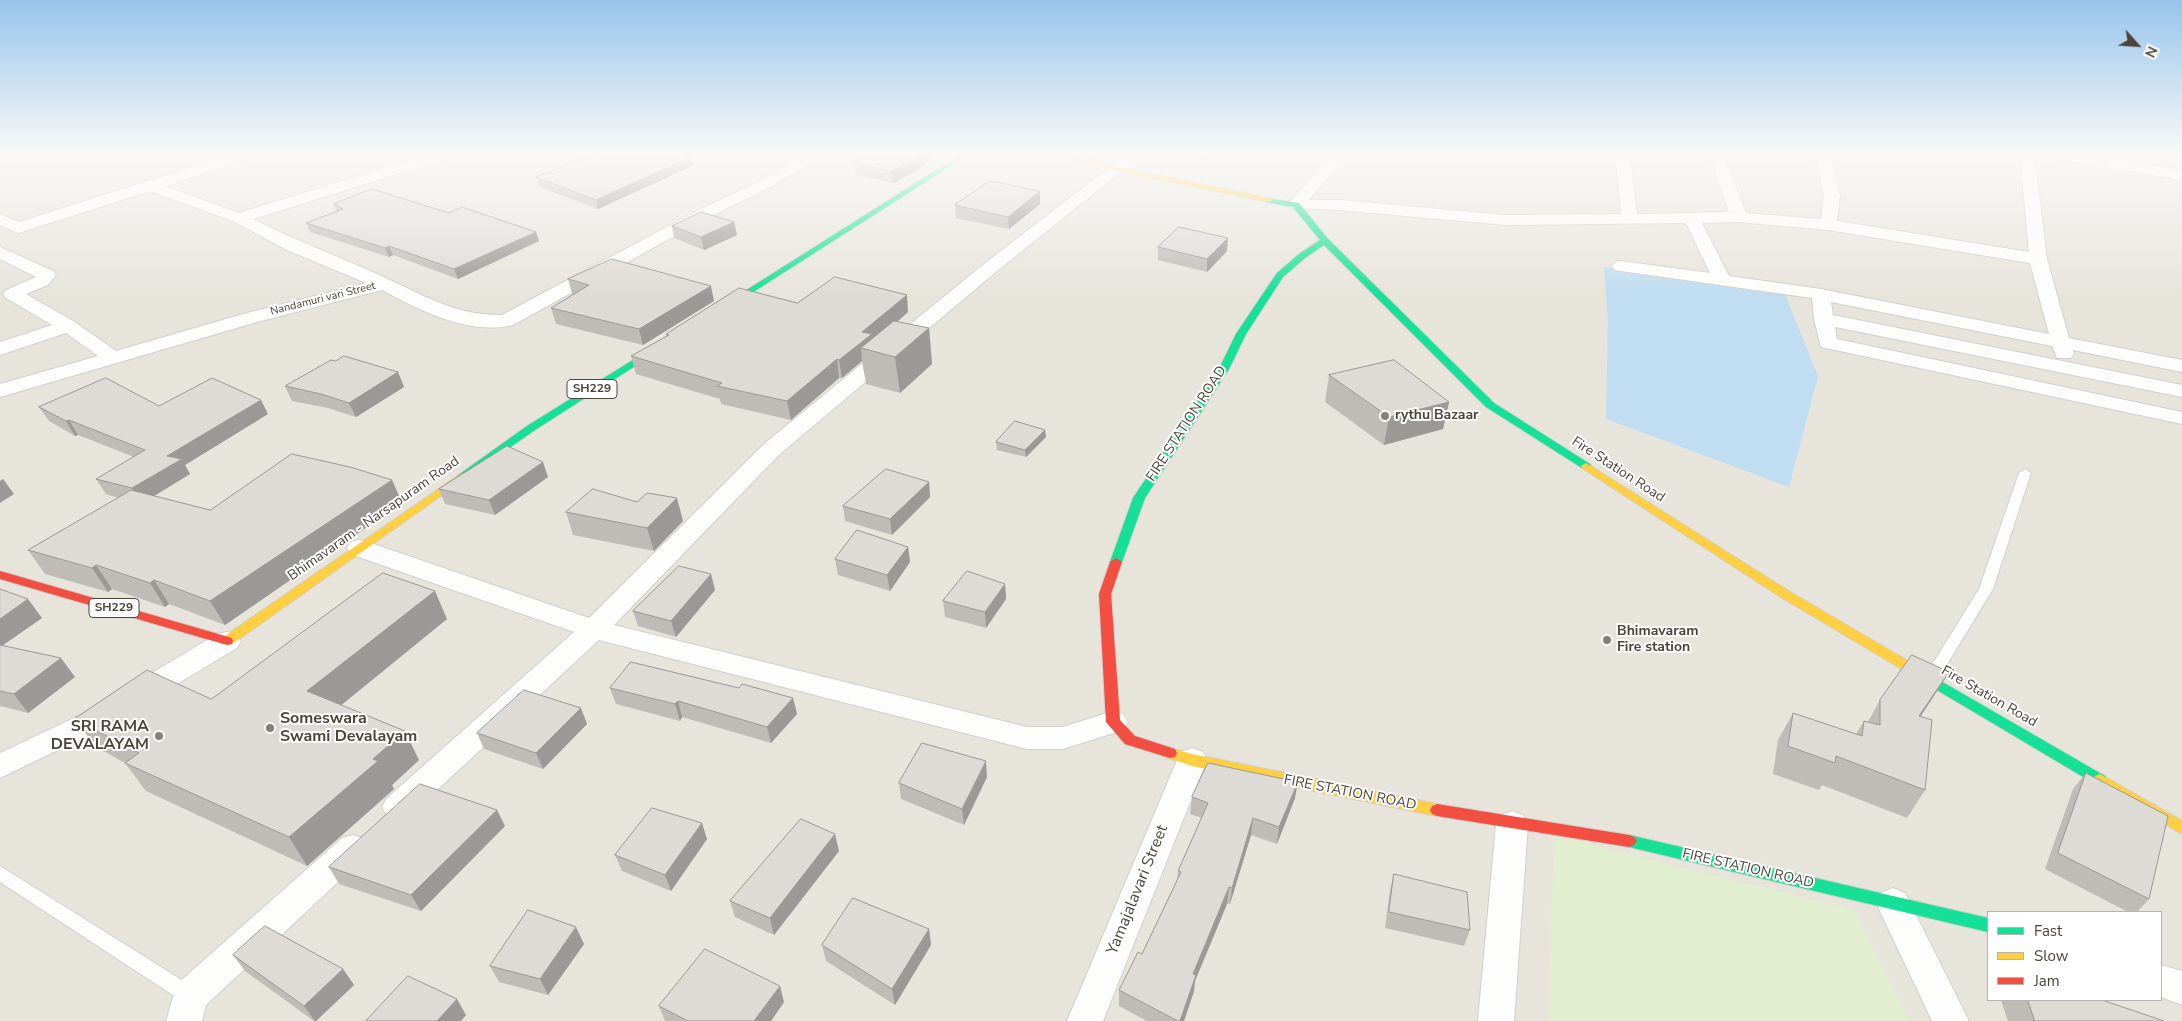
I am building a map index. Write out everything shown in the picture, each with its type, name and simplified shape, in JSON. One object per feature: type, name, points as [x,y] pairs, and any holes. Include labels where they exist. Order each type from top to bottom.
[{"type":"street","points":[[0,234],[99,201]]},
{"type":"street","points":[[193,201],[239,218],[293,246],[384,284]]},
{"type":"street","points":[[239,218],[295,201]]},
{"type":"street","name":"Nandamuri vari Street","points":[[0,391],[250,318],[384,284],[418,303],[446,313],[488,322],[506,321],[731,201]]},
{"type":"street","points":[[708,317],[892,201]]},
{"type":"street","points":[[184,1021],[190,996],[594,629],[772,449],[985,272],[1076,201]]},
{"type":"street","points":[[1279,201],[1296,204],[1340,205],[1506,220],[1739,218],[1828,225],[2038,259]]},
{"type":"street","points":[[1296,204],[1299,201]]},
{"type":"street","points":[[1628,201],[1629,219]]},
{"type":"street","points":[[1733,201],[1739,218]]},
{"type":"street","points":[[1828,225],[1831,201]]},
{"type":"street","points":[[2032,201],[2038,259],[2062,341],[2066,366],[2075,396]]},
{"type":"street","name":"Fire Station Road","points":[[1296,204],[1325,242],[1490,405],[1782,593],[2182,828]]},
{"type":"street","points":[[1691,217],[1722,280]]},
{"type":"street","points":[[0,219],[18,228]]},
{"type":"street","name":"FIRE STATION ROAD","points":[[1325,242],[1302,256],[1280,275],[1241,334],[1224,369],[1140,498],[1105,594],[1113,722],[1130,740],[1192,760],[1350,794],[1512,824],[1619,839],[1987,925]]},
{"type":"street","points":[[0,252],[47,275],[42,281],[6,297]]},
{"type":"street","points":[[1621,266],[1821,294],[2182,366]]},
{"type":"street","points":[[1821,294],[1823,319],[1828,343],[2182,418]]},
{"type":"street","points":[[6,297],[68,326],[113,358]]},
{"type":"street","points":[[1823,319],[2066,366],[2182,391]]},
{"type":"street","points":[[0,349],[68,326]]},
{"type":"street","name":"Bhimavaram - Narsapuram Road","points":[[227,641],[531,428],[674,338]]},
{"type":"street","points":[[360,548],[594,629],[1027,738],[1063,738],[1113,722]]},
{"type":"street","name":"SH229","points":[[0,575],[227,641]]},
{"type":"street","points":[[0,766],[96,720],[227,641]]},
{"type":"street","name":"Yamajalavari Street","points":[[1085,1021],[1192,760]]},
{"type":"street","points":[[1496,1021],[1512,824]]},
{"type":"street","points":[[1893,903],[1951,1021]]},
{"type":"street","points":[[2162,981],[2182,988]]},
{"type":"lane","points":[[1930,680],[1986,589],[2025,473]]},
{"type":"lane","points":[[0,873],[190,996]]},
{"type":"shaded area","points":[[0,201],[2182,201],[2182,1021],[0,1021]]},
{"type":"green space","points":[[1554,836],[1854,910],[1909,1021],[1548,1021]]},
{"type":"water","points":[[1604,267],[1784,292],[1818,376],[1789,487],[1606,419],[1608,322]]},
{"type":"building","points":[[342,201],[409,201],[449,213],[462,207],[536,232],[454,269],[389,246],[385,248],[306,223],[343,209],[334,204]]},
{"type":"building","points":[[961,201],[1028,201],[1008,217],[955,205]]},
{"type":"building","points":[[701,212],[734,222],[701,237],[672,226]]},
{"type":"building","points":[[1179,227],[1228,238],[1207,259],[1158,247]]},
{"type":"building","points":[[612,259],[711,286],[639,329],[551,308],[589,285],[568,279]]},
{"type":"building","points":[[835,277],[907,295],[862,332],[872,334],[839,360],[837,359],[787,401],[717,386],[722,383],[631,356],[669,335],[666,334],[739,288],[797,303]]},
{"type":"building","points":[[894,321],[929,328],[895,357],[861,348]]},
{"type":"building","points":[[344,356],[398,372],[349,403],[321,394],[285,386],[331,360],[335,361]]},
{"type":"building","points":[[1394,360],[1449,402],[1389,417],[1329,375]]},
{"type":"building","points":[[106,378],[159,406],[212,378],[261,400],[167,456],[182,459],[132,488],[96,479],[145,450],[69,420],[66,421],[39,407]]},
{"type":"building","points":[[1015,421],[1045,430],[1025,450],[996,442]]},
{"type":"building","points":[[507,446],[543,462],[489,500],[439,489]]},
{"type":"building","points":[[292,454],[350,467],[392,480],[210,601],[154,580],[150,583],[96,565],[92,568],[28,550],[131,490],[210,510]]},
{"type":"building","points":[[886,469],[929,482],[890,519],[843,506]]},
{"type":"building","points":[[593,489],[637,502],[647,493],[677,498],[647,528],[566,512]]},
{"type":"building","points":[[857,530],[908,547],[887,575],[835,559]]},
{"type":"building","points":[[679,566],[711,574],[671,621],[633,611]]},
{"type":"building","points":[[967,571],[1005,584],[985,612],[943,601]]},
{"type":"building","points":[[383,573],[435,591],[307,691],[405,731],[373,759],[378,761],[289,837],[125,763],[139,753],[74,719],[147,670],[211,699]]},
{"type":"building","points":[[0,589],[28,599],[0,619]]},
{"type":"building","points":[[0,645],[61,658],[14,694],[0,691]]},
{"type":"building","points":[[1912,655],[1949,672],[1919,716],[1932,720],[1925,790],[1836,756],[1835,763],[1788,746],[1793,713],[1862,736],[1864,721],[1880,725],[1880,700]]},
{"type":"building","points":[[631,662],[739,688],[742,684],[793,698],[767,727],[678,701],[675,704],[610,688]]},
{"type":"building","points":[[524,690],[581,708],[536,753],[477,733]]},
{"type":"building","points":[[922,743],[986,761],[962,809],[899,783]]},
{"type":"building","points":[[1208,763],[1298,782],[1279,827],[1253,818],[1232,888],[1229,887],[1193,974],[1196,975],[1180,1021],[1178,1021],[1119,990],[1138,952],[1142,954],[1181,872],[1178,871],[1208,803],[1192,797]]},
{"type":"building","points":[[2086,773],[2168,816],[2149,899],[2058,853]]},
{"type":"building","points":[[420,784],[497,810],[411,895],[329,867]]},
{"type":"building","points":[[652,808],[702,823],[665,875],[615,855]]},
{"type":"building","points":[[801,819],[835,834],[770,918],[730,901]]},
{"type":"building","points":[[1394,874],[1467,892],[1470,930],[1389,912]]},
{"type":"building","points":[[853,898],[929,929],[892,989],[822,945]]},
{"type":"building","points":[[528,910],[576,927],[540,979],[490,966]]},
{"type":"building","points":[[265,926],[343,969],[304,1006],[233,955]]},
{"type":"building","points":[[705,949],[780,986],[754,1021],[688,1021],[659,1006]]},
{"type":"building","points":[[408,976],[457,999],[437,1021],[366,1021]]},
{"type":"building","points":[[2028,1001],[2105,1001],[2164,1021],[2035,1021]]},
{"type":"traffic: fast","points":[[719,310],[892,201]]},
{"type":"traffic: fast","points":[[1272,201],[1296,205],[1325,241],[1490,405],[1586,466]]},
{"type":"traffic: fast","points":[[1116,562],[1139,498],[1224,369],[1241,334],[1280,275],[1302,256],[1325,241]]},
{"type":"traffic: fast","points":[[462,476],[531,428],[665,343]]},
{"type":"traffic: fast","points":[[1920,674],[2100,780]]},
{"type":"traffic: fast","points":[[1629,841],[1987,925]]},
{"type":"traffic: slow","points":[[1586,466],[1783,593],[1920,674]]},
{"type":"traffic: slow","points":[[227,641],[462,476]]},
{"type":"traffic: slow","points":[[1170,753],[1192,760],[1437,810]]},
{"type":"traffic: slow","points":[[2100,780],[2182,828]]},
{"type":"traffic: jam","points":[[1116,562],[1105,594],[1113,722],[1130,740],[1170,753]]},
{"type":"traffic: jam","points":[[0,575],[227,641]]},
{"type":"traffic: jam","points":[[1437,810],[1629,841]]},
{"type":"place","name":"rythu Bazaar","points":[[1385,416]]},
{"type":"place","name":"Bhimavaram Fire station","points":[[1607,640]]},
{"type":"place","name":"Someswara Swami Devalayam","points":[[270,728]]},
{"type":"place","name":"SRI RAMA DEVALAYAM","points":[[159,736]]}]
